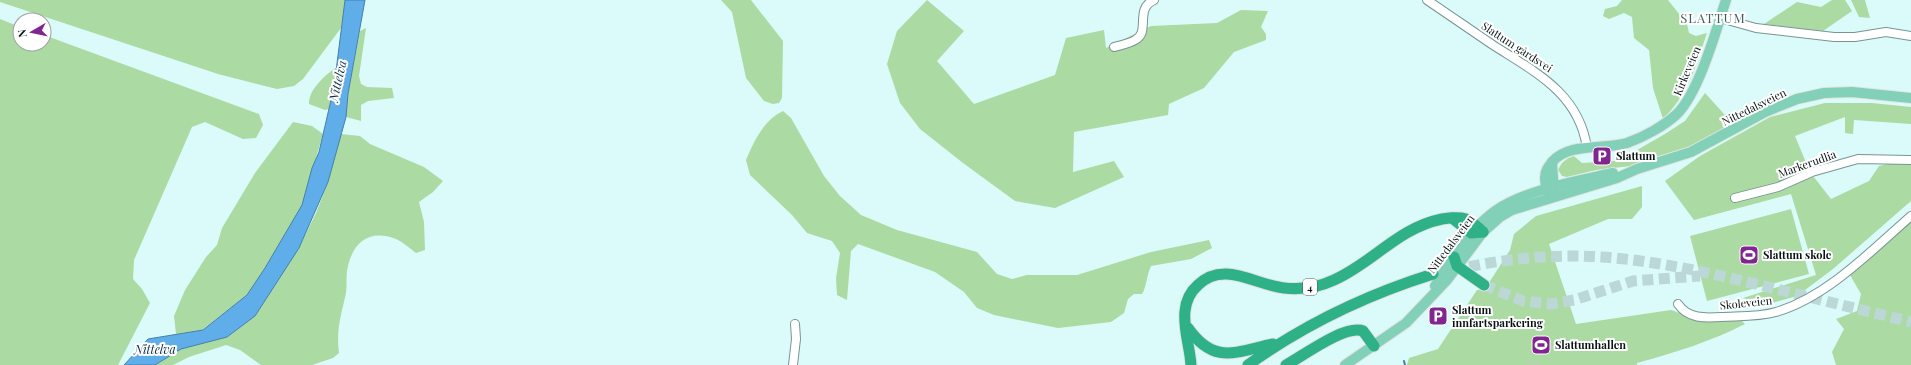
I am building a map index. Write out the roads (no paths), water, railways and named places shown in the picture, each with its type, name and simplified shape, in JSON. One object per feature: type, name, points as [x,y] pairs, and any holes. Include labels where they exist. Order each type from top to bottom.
[{"type":"highway","name":"4","points":[[1191,365],[1185,324],[1185,309],[1189,296],[1198,284],[1211,277],[1230,274],[1277,288],[1295,289],[1313,287],[1331,281],[1347,273],[1410,230],[1429,223],[1452,218],[1477,231]]},
{"type":"highway","points":[[1455,262],[1484,285]]},
{"type":"highway","points":[[1248,365],[1281,343],[1349,305],[1388,289],[1433,274]]},
{"type":"highway","points":[[1185,324],[1198,343],[1205,349],[1219,354],[1241,354],[1281,343]]},
{"type":"highway","points":[[1286,365],[1339,334],[1352,330],[1363,331],[1374,346]]},
{"type":"main road","name":"Kirkeveien","points":[[1552,191],[1552,162],[1565,152],[1587,148],[1606,147],[1631,141],[1658,128],[1676,114],[1692,93],[1726,0]]},
{"type":"main road","name":"Nittedalsveien","points":[[1345,365],[1406,324],[1428,298],[1477,231],[1512,210],[1552,191],[1617,178],[1637,169],[1691,152],[1765,112],[1797,99],[1824,93],[1852,92],[1911,98]]},
{"type":"street","points":[[1114,47],[1136,40],[1142,34],[1143,13],[1148,3],[1154,0]]},
{"type":"street","name":"Slattum gårdsvei","points":[[1428,0],[1457,21],[1527,65],[1553,85],[1575,112],[1584,135],[1587,148]]},
{"type":"street","points":[[1720,18],[1761,28],[1834,37],[1855,38],[1886,32],[1911,36]]},
{"type":"street","name":"Markerudlia","points":[[1735,198],[1778,187],[1812,172],[1858,159],[1911,160]]},
{"type":"street","name":"Skoleveien","points":[[1678,304],[1687,314],[1701,317],[1763,314],[1789,307],[1820,290],[1880,244],[1911,216]]},
{"type":"street","points":[[793,365],[796,339],[795,324]]},
{"type":"water","name":"Nittelva","points":[[345,0],[365,0],[348,94],[346,117],[328,182],[299,248],[255,316],[227,337],[181,349],[155,365],[124,365],[148,339],[203,330],[247,295],[265,268],[302,205],[312,168],[319,152],[334,87]]},
{"type":"waterway","points":[[1404,361],[1405,365]]},
{"type":"tunnel","points":[[1453,270],[1493,262],[1554,256],[1634,260],[1690,269],[1727,277],[1911,322]]},
{"type":"tunnel","points":[[1484,285],[1523,301],[1550,304],[1574,300],[1633,281],[1700,276]]},
{"type":"place","name":"Slattum","points":[[1602,156]]},
{"type":"place","name":"Slattum skole","points":[[1749,255]]},
{"type":"place","name":"Slattum innfartsparkering","points":[[1438,316]]},
{"type":"place","name":"Slattumhallen","points":[[1541,345]]},
{"type":"district","name":"SLATTUM","points":[[1713,18]]}]
